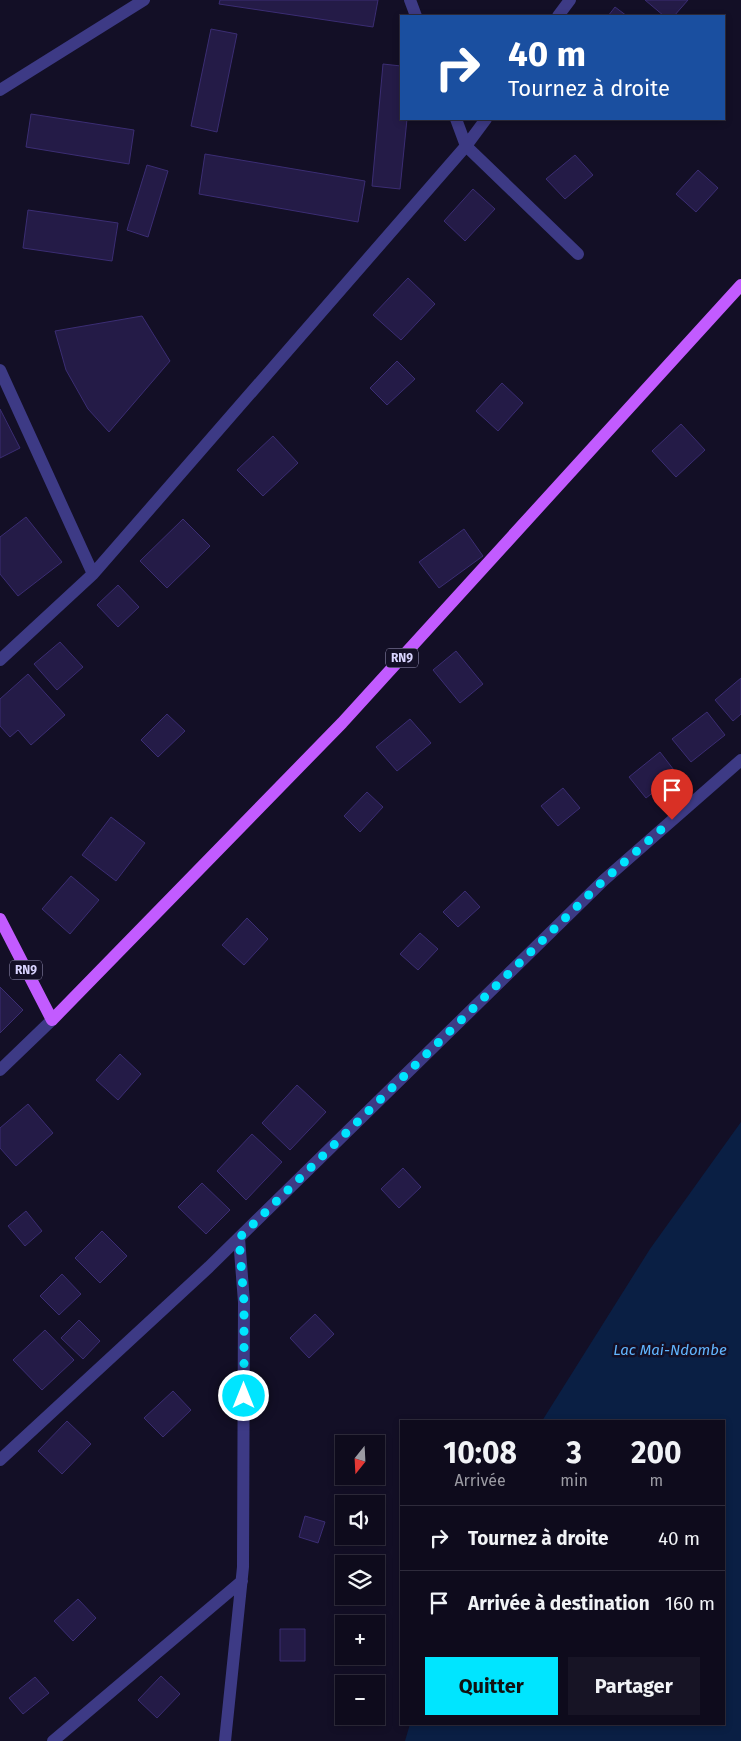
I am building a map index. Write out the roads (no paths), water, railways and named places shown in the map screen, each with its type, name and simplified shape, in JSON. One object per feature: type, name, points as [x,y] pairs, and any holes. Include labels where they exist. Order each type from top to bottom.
[{"type":"main road","name":"RN9","points":[[0,919],[52,1020],[342,723],[741,285]]},
{"type":"street","points":[[0,90],[129,4],[144,0]]},
{"type":"street","points":[[410,0],[416,15]]},
{"type":"street","points":[[559,15],[570,0]]},
{"type":"street","points":[[456,120],[466,146],[578,254]]},
{"type":"street","points":[[0,660],[93,574],[466,146],[485,120]]},
{"type":"street","points":[[0,370],[93,574]]},
{"type":"street","points":[[0,1460],[209,1267],[604,880],[741,760]]},
{"type":"street","points":[[0,1070],[52,1020]]},
{"type":"street","points":[[225,1741],[242,1580],[244,1302],[239,1238]]},
{"type":"street","points":[[53,1741],[242,1580]]},
{"type":"water","name":"Lac Mai-Ndombe","points":[[741,1122],[741,1741],[405,1741],[410,1725],[725,1725],[725,1420],[543,1420],[650,1249]]}]
